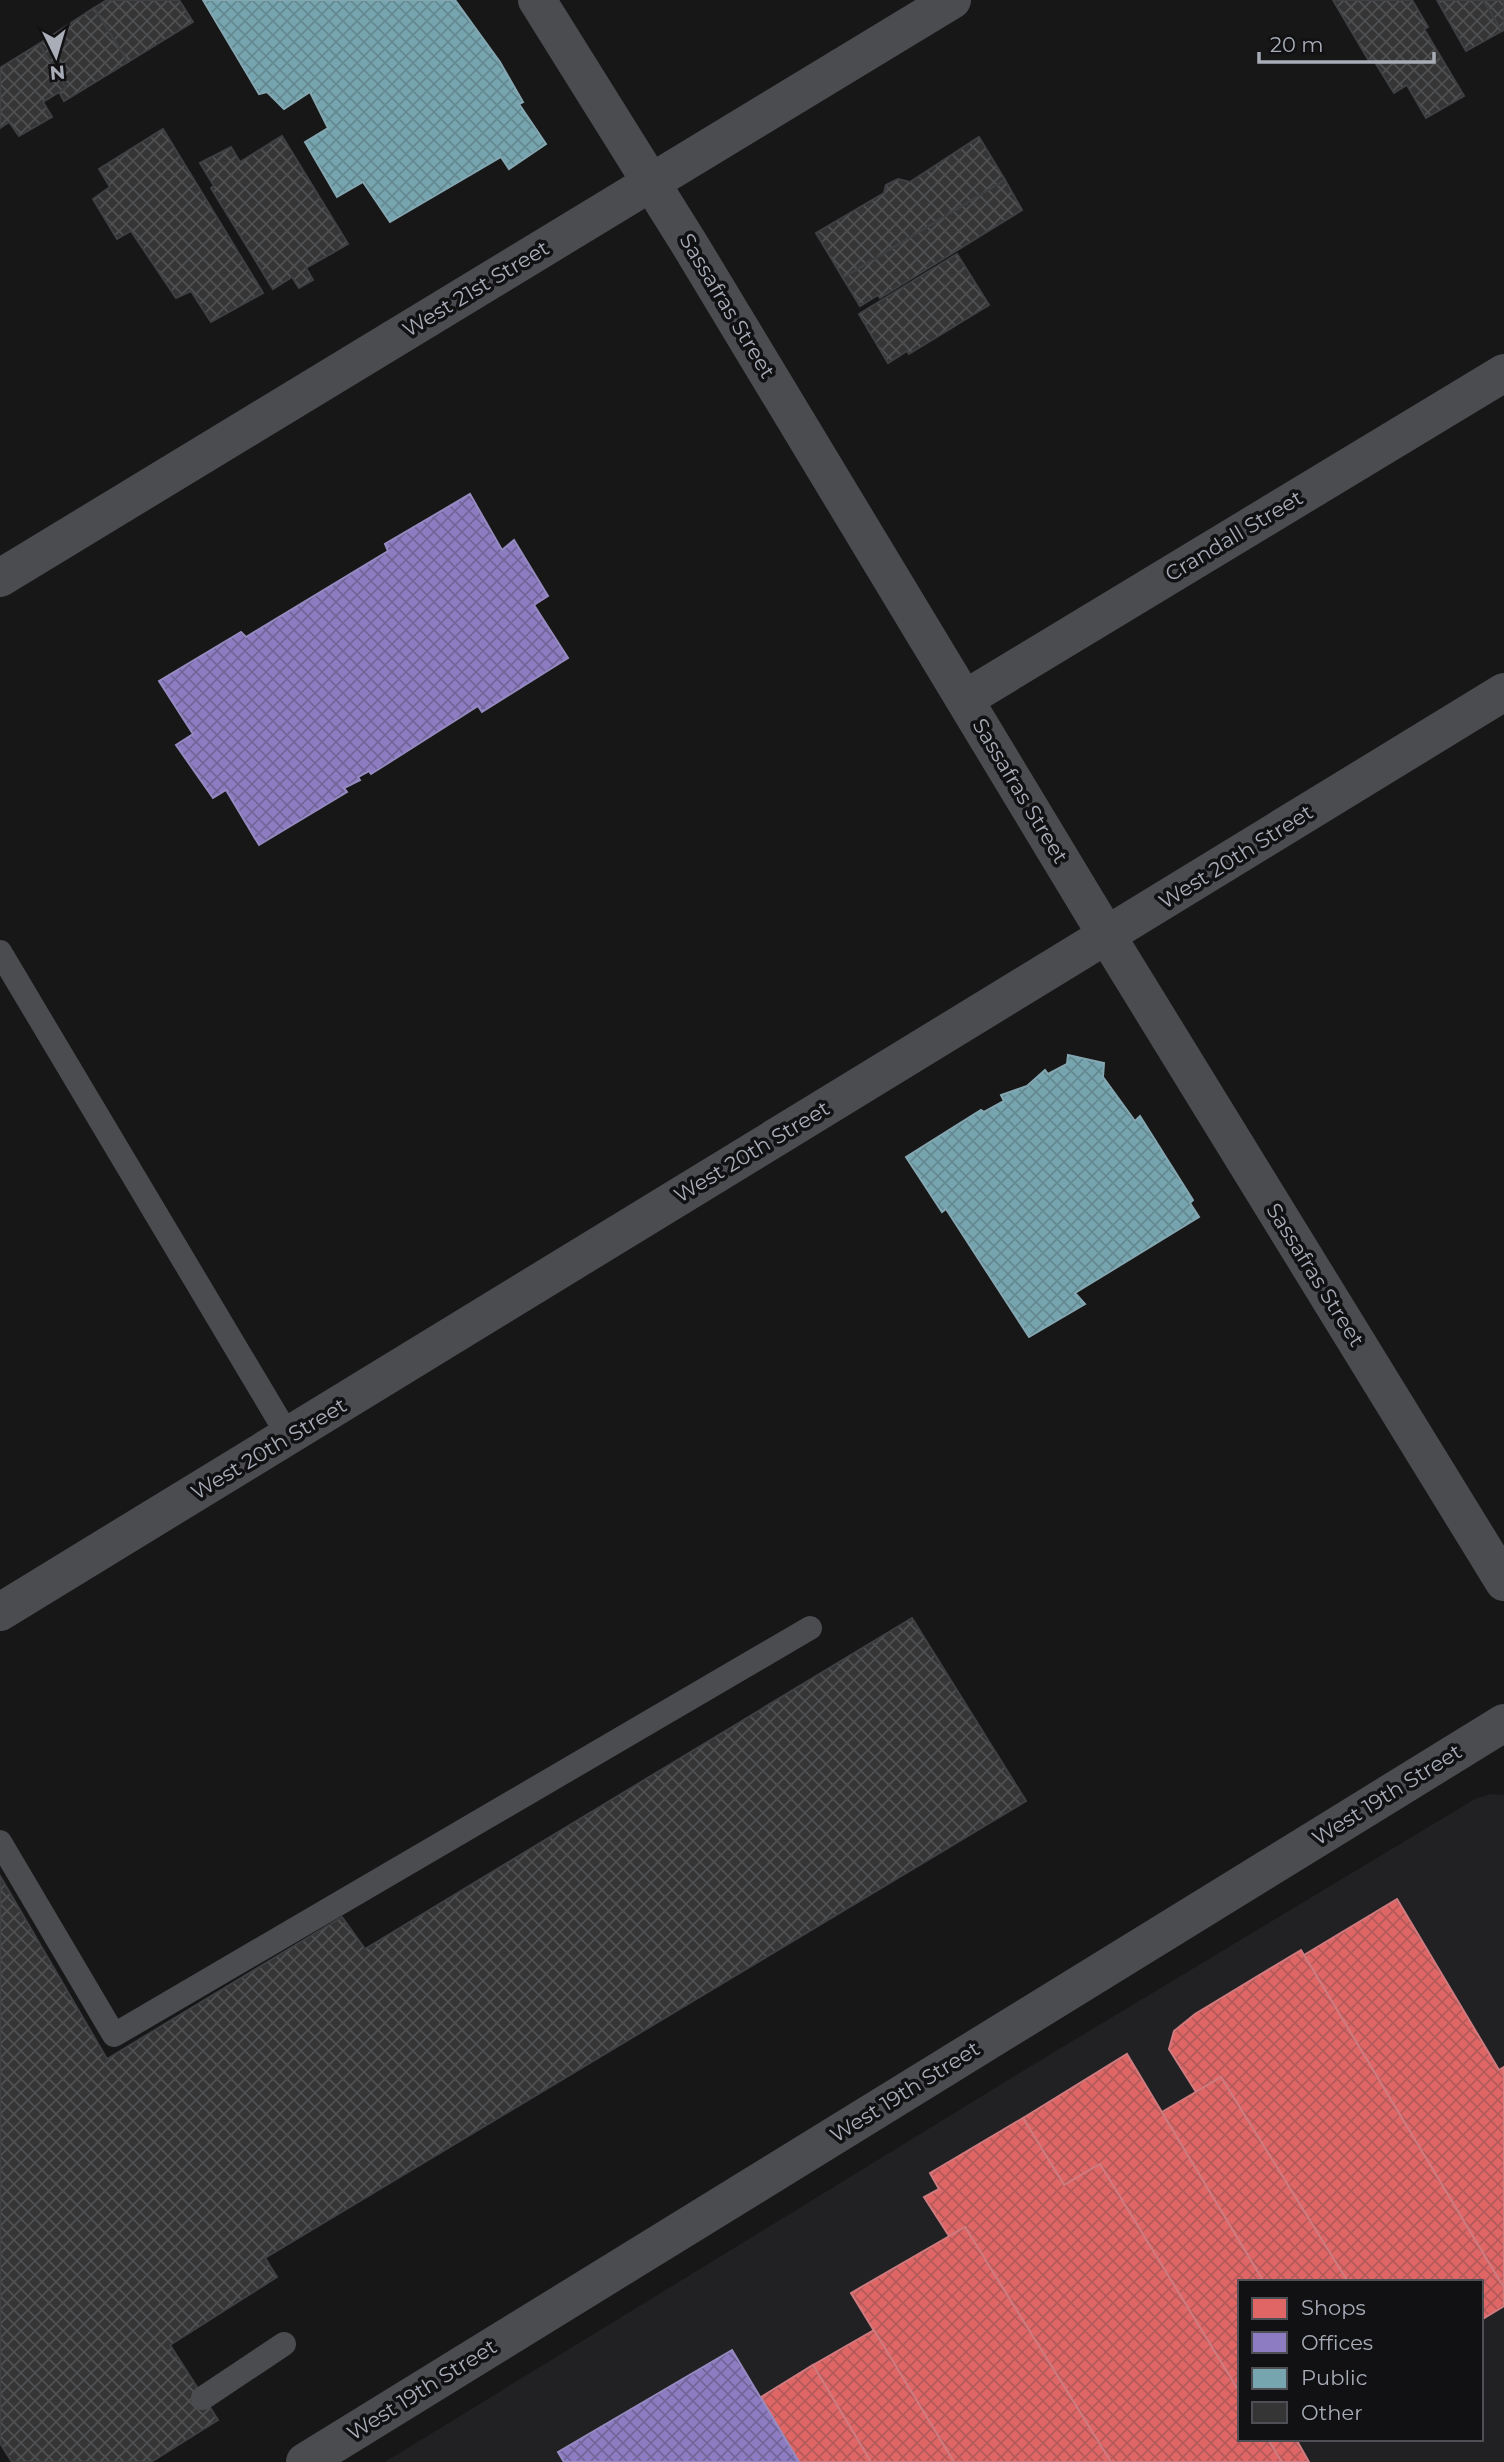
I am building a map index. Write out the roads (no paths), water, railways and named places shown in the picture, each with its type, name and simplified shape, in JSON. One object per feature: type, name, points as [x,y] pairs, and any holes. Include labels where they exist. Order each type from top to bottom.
[{"type":"street","name":"Sassafras Street","points":[[537,0],[652,183],[1107,936],[1504,1582]]},
{"type":"street","name":"West 21st Street","points":[[0,578],[952,0]]},
{"type":"street","name":"Crandall Street","points":[[965,698],[1504,373]]},
{"type":"street","name":"West 20th Street","points":[[0,1612],[1504,692]]},
{"type":"street","name":"West 19th Street","points":[[305,2462],[1504,1723]]},
{"type":"lane","points":[[0,951],[289,1437]]},
{"type":"lane","points":[[0,1842],[114,2035],[810,1628]]},
{"type":"lane","points":[[204,2398],[284,2344]]}]
